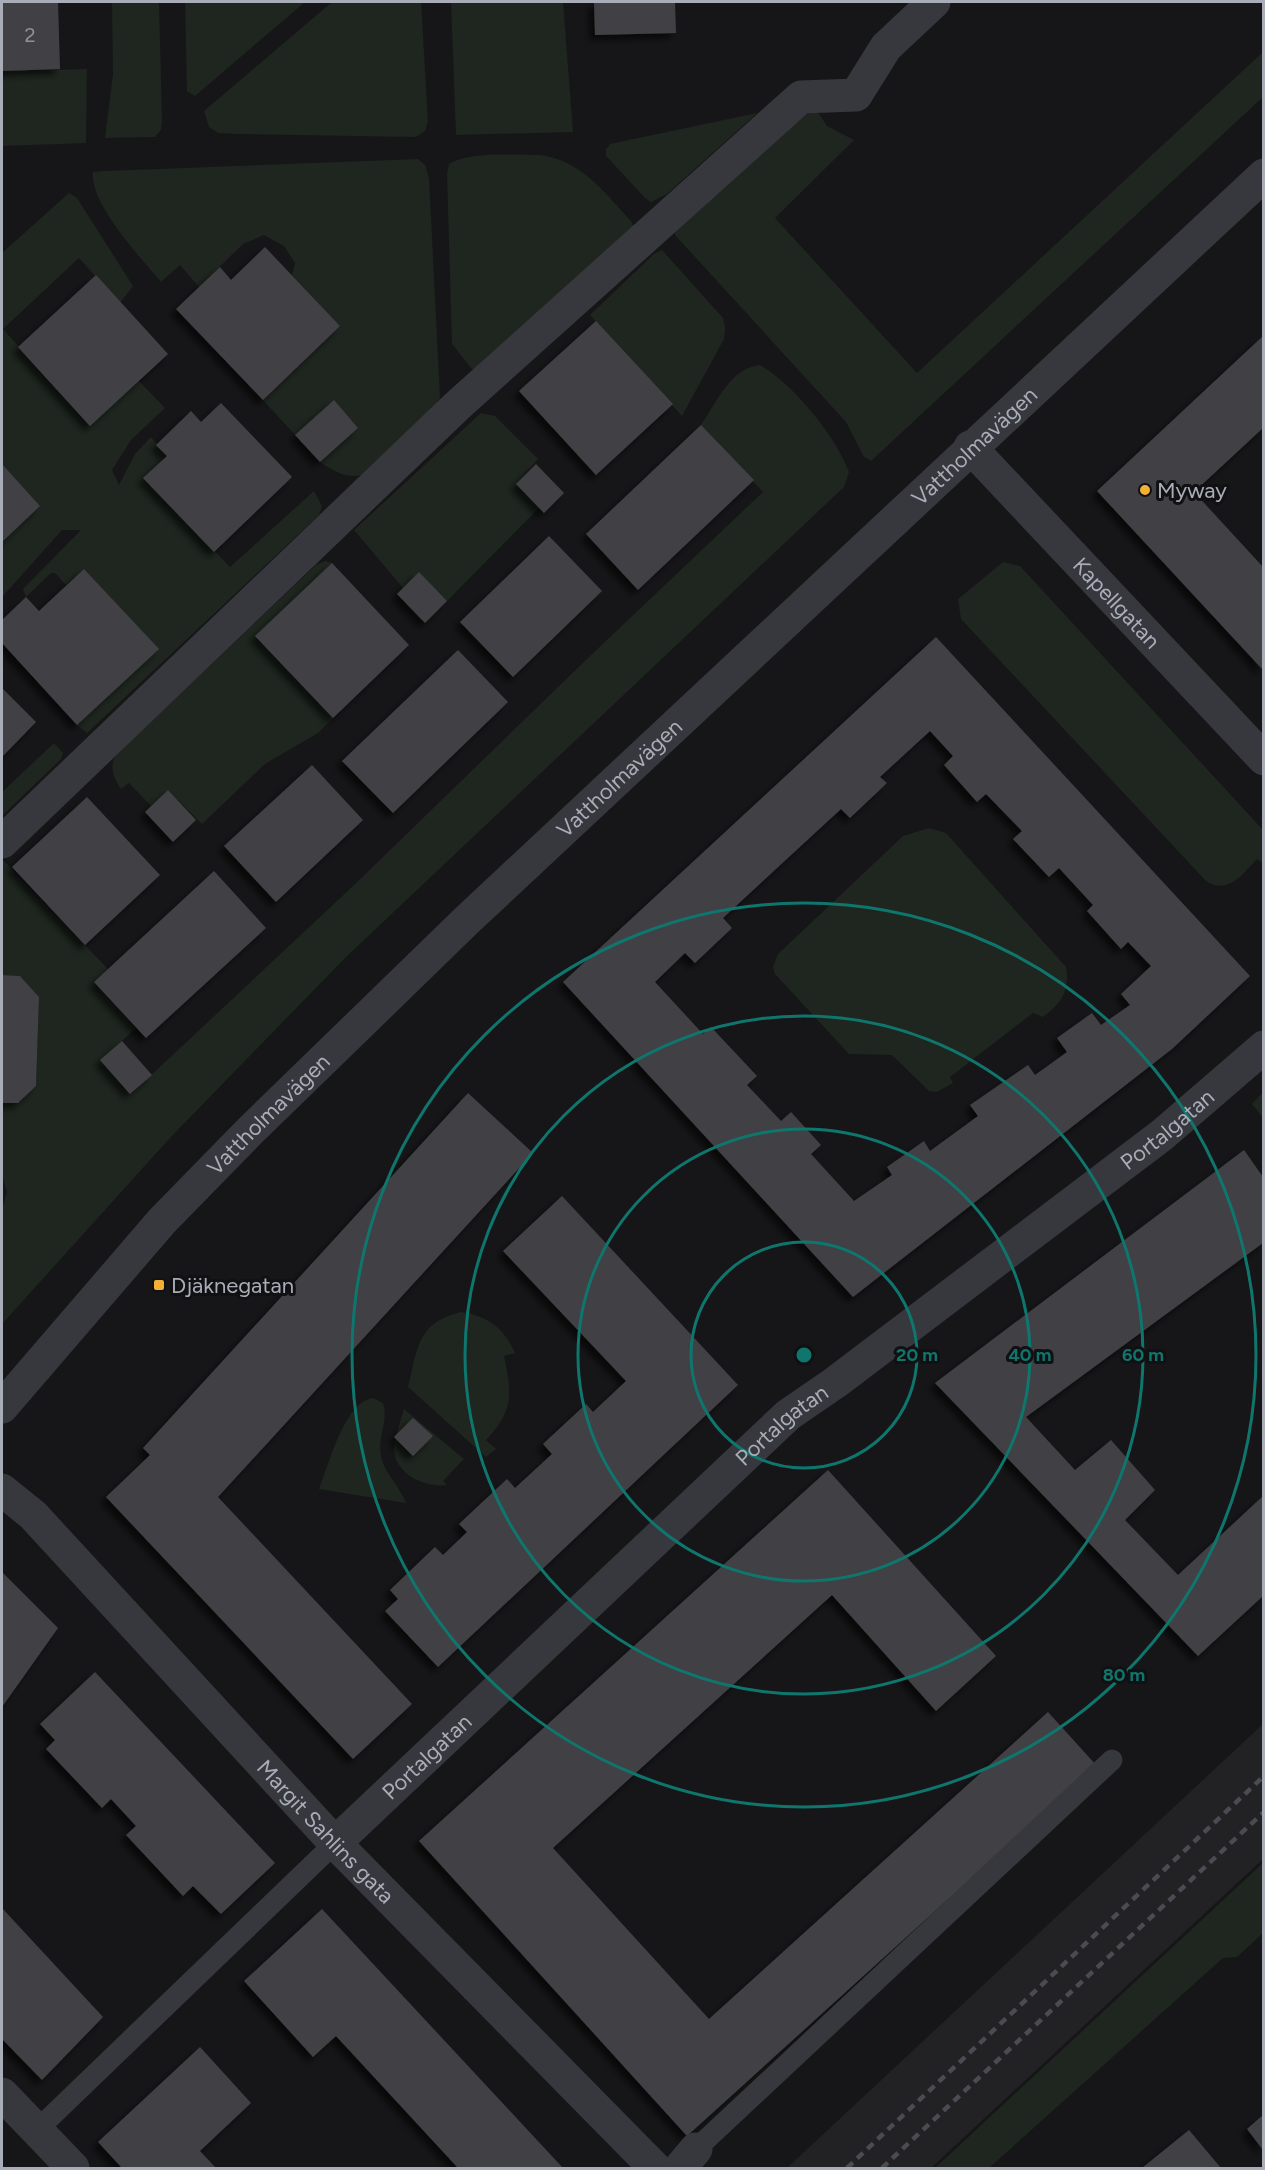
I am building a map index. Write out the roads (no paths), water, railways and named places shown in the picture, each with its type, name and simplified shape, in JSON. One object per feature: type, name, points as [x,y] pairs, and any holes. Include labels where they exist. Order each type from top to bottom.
[{"type":"street","points":[[2,842],[457,406],[801,97],[856,94],[886,47],[934,2]]},
{"type":"street","name":"Vattholmavägen","points":[[2,1407],[162,1221],[249,1132],[466,921],[1263,175]]},
{"type":"street","name":"Kapellgatan","points":[[970,447],[1263,759]]},
{"type":"street","name":"Portalgatan","points":[[335,1843],[788,1415],[836,1382],[1162,1135],[1263,1047]]},
{"type":"street","name":"Margit Sahlins gata","points":[[2,1490],[33,1515],[335,1843],[655,2169]]},
{"type":"street","points":[[2,2094],[73,2169]]},
{"type":"lane","points":[[688,2159],[1112,1760]]},
{"type":"lane","points":[[37,2130],[335,1843]]},
{"type":"railway","points":[[847,2168],[1264,1776]]},
{"type":"railway","points":[[882,2168],[1264,1812]]},
{"type":"place","name":"Myway","points":[[1145,490]]},
{"type":"place","name":"Djäknegatan","points":[[159,1285]]}]
